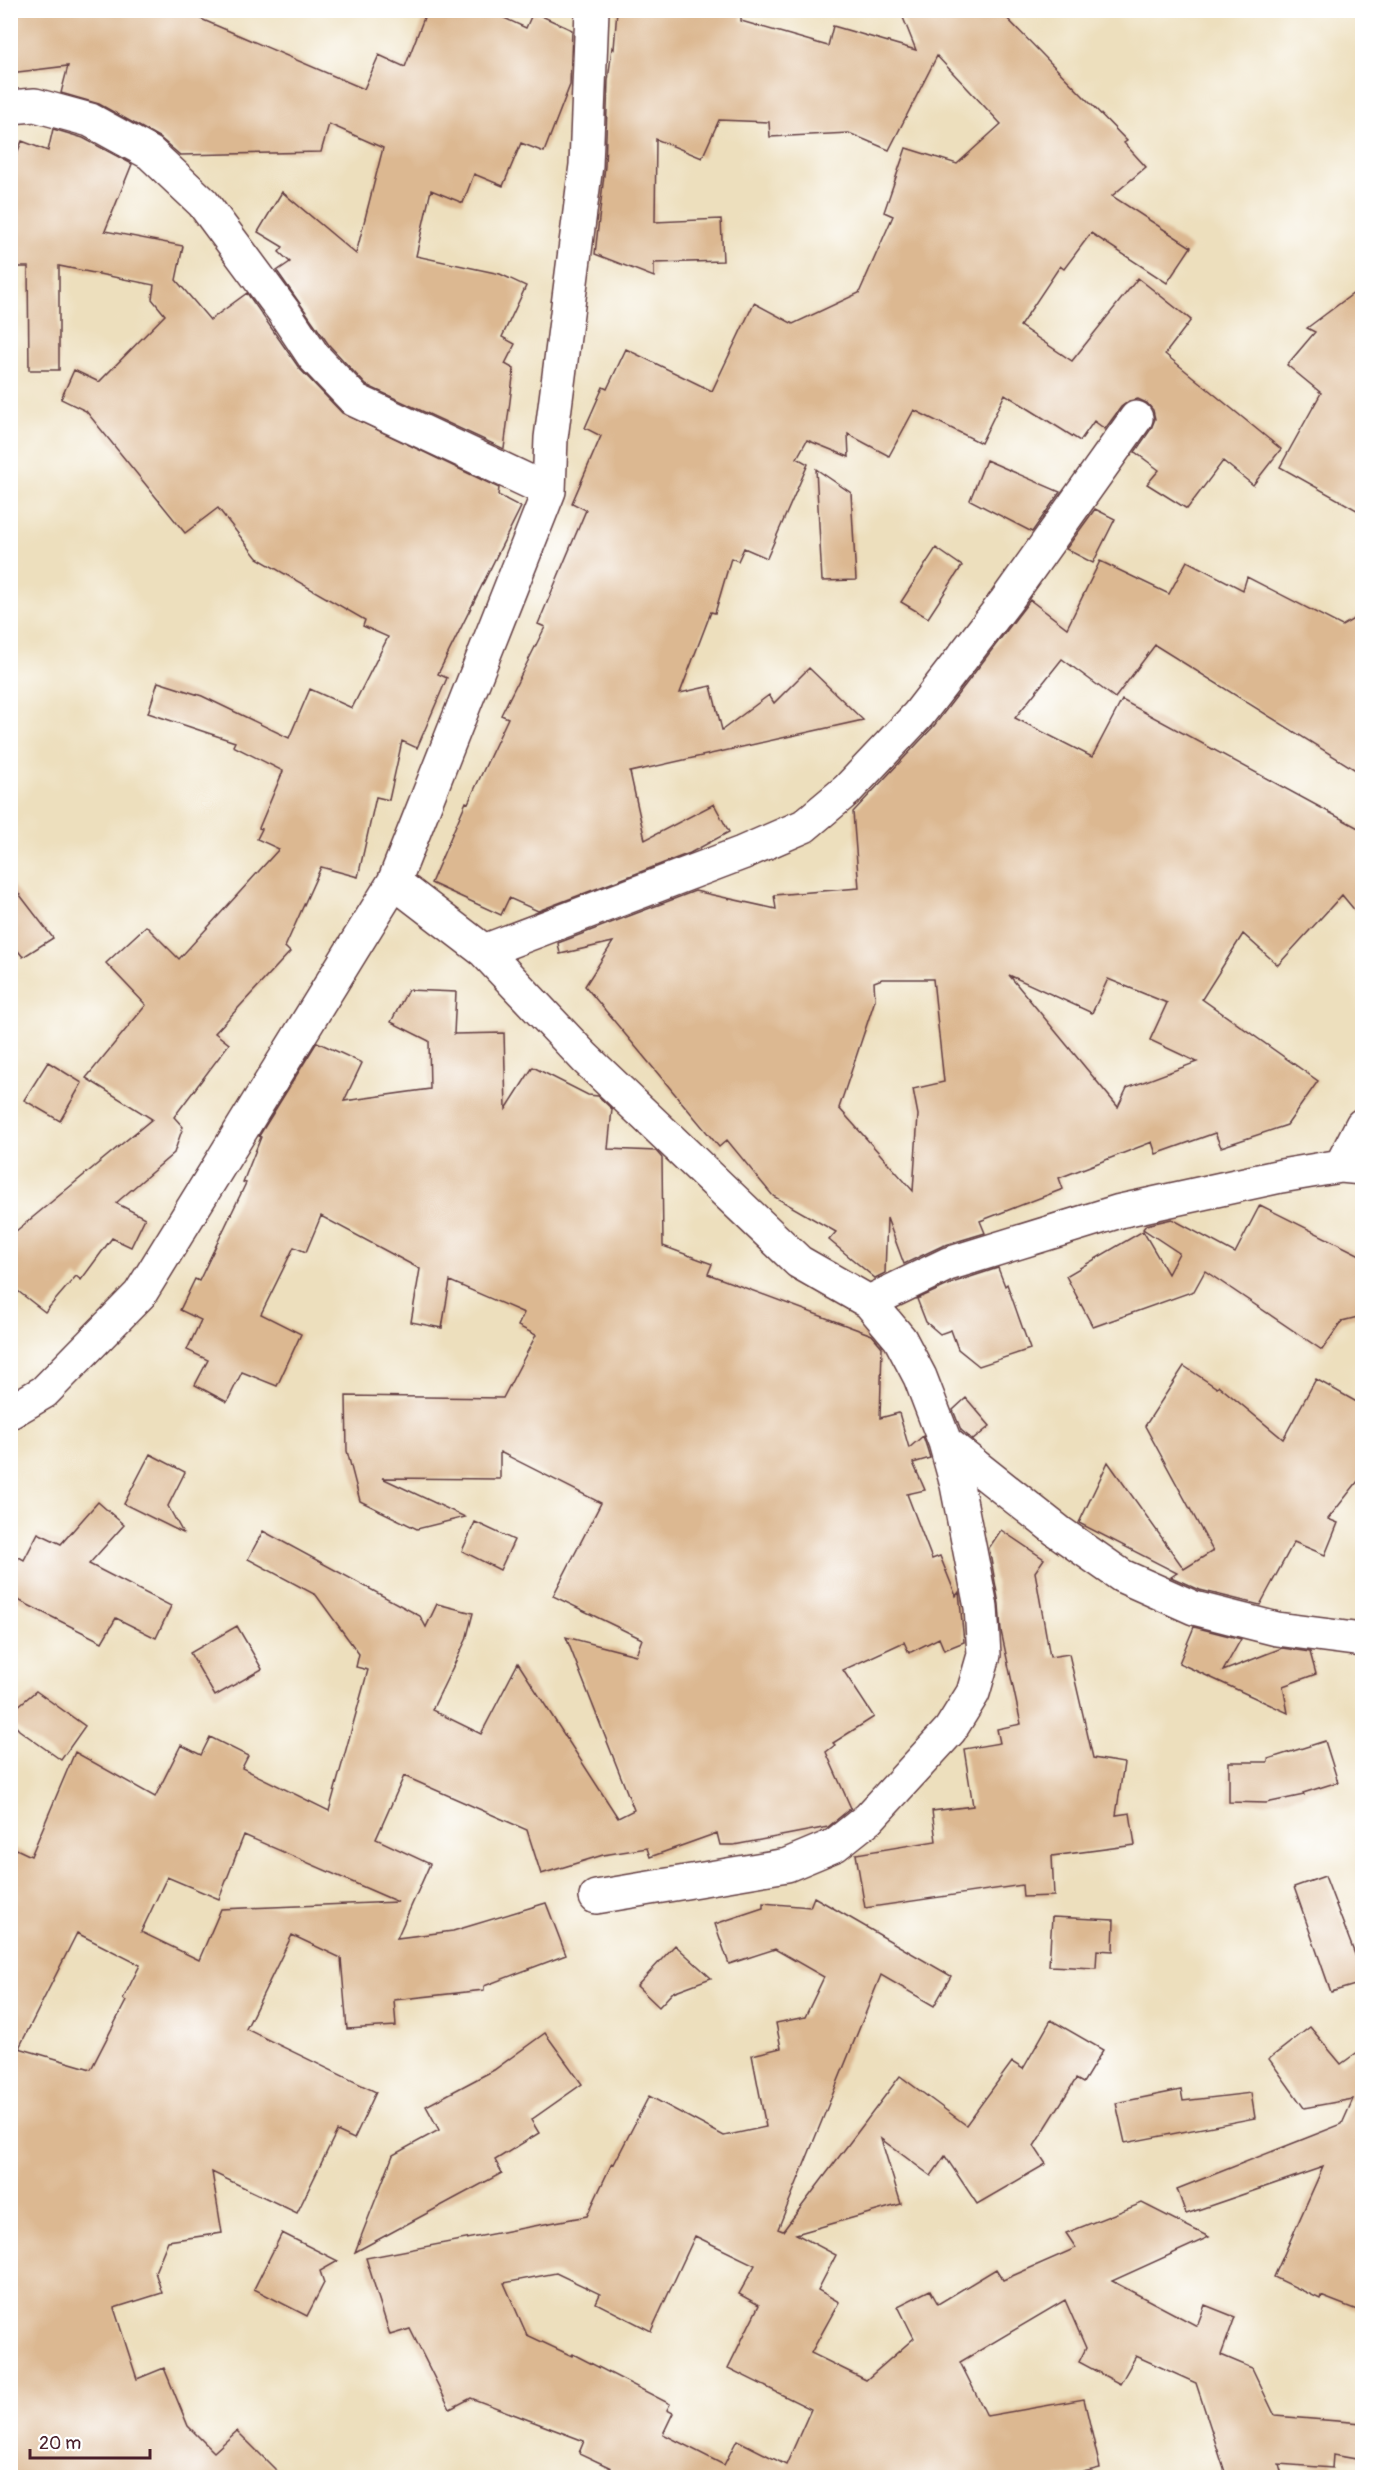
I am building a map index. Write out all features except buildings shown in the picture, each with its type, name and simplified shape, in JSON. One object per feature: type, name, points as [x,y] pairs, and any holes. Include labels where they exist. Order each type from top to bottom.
[{"type":"street","points":[[10,1412],[44,1392],[140,1294],[394,882],[549,491],[551,438],[586,165],[592,10]]},
{"type":"street","points":[[10,107],[35,105],[90,120],[150,153],[202,203],[284,312],[314,357],[355,400],[549,491]]},
{"type":"street","points":[[484,951],[742,853],[804,826],[848,790],[918,715],[1006,601],[1136,418]]},
{"type":"street","points":[[394,882],[484,951],[585,1058],[799,1262],[869,1302],[900,1339],[920,1377],[945,1442],[957,1485],[981,1607],[984,1655],[973,1693],[950,1730],[869,1818],[835,1845],[787,1865],[596,1897]]},
{"type":"street","points":[[869,1302],[948,1264],[1120,1211],[1281,1176],[1352,1167],[1362,1125]]},
{"type":"street","points":[[945,1442],[1059,1532],[1122,1576],[1194,1608],[1277,1629],[1362,1640]]}]
